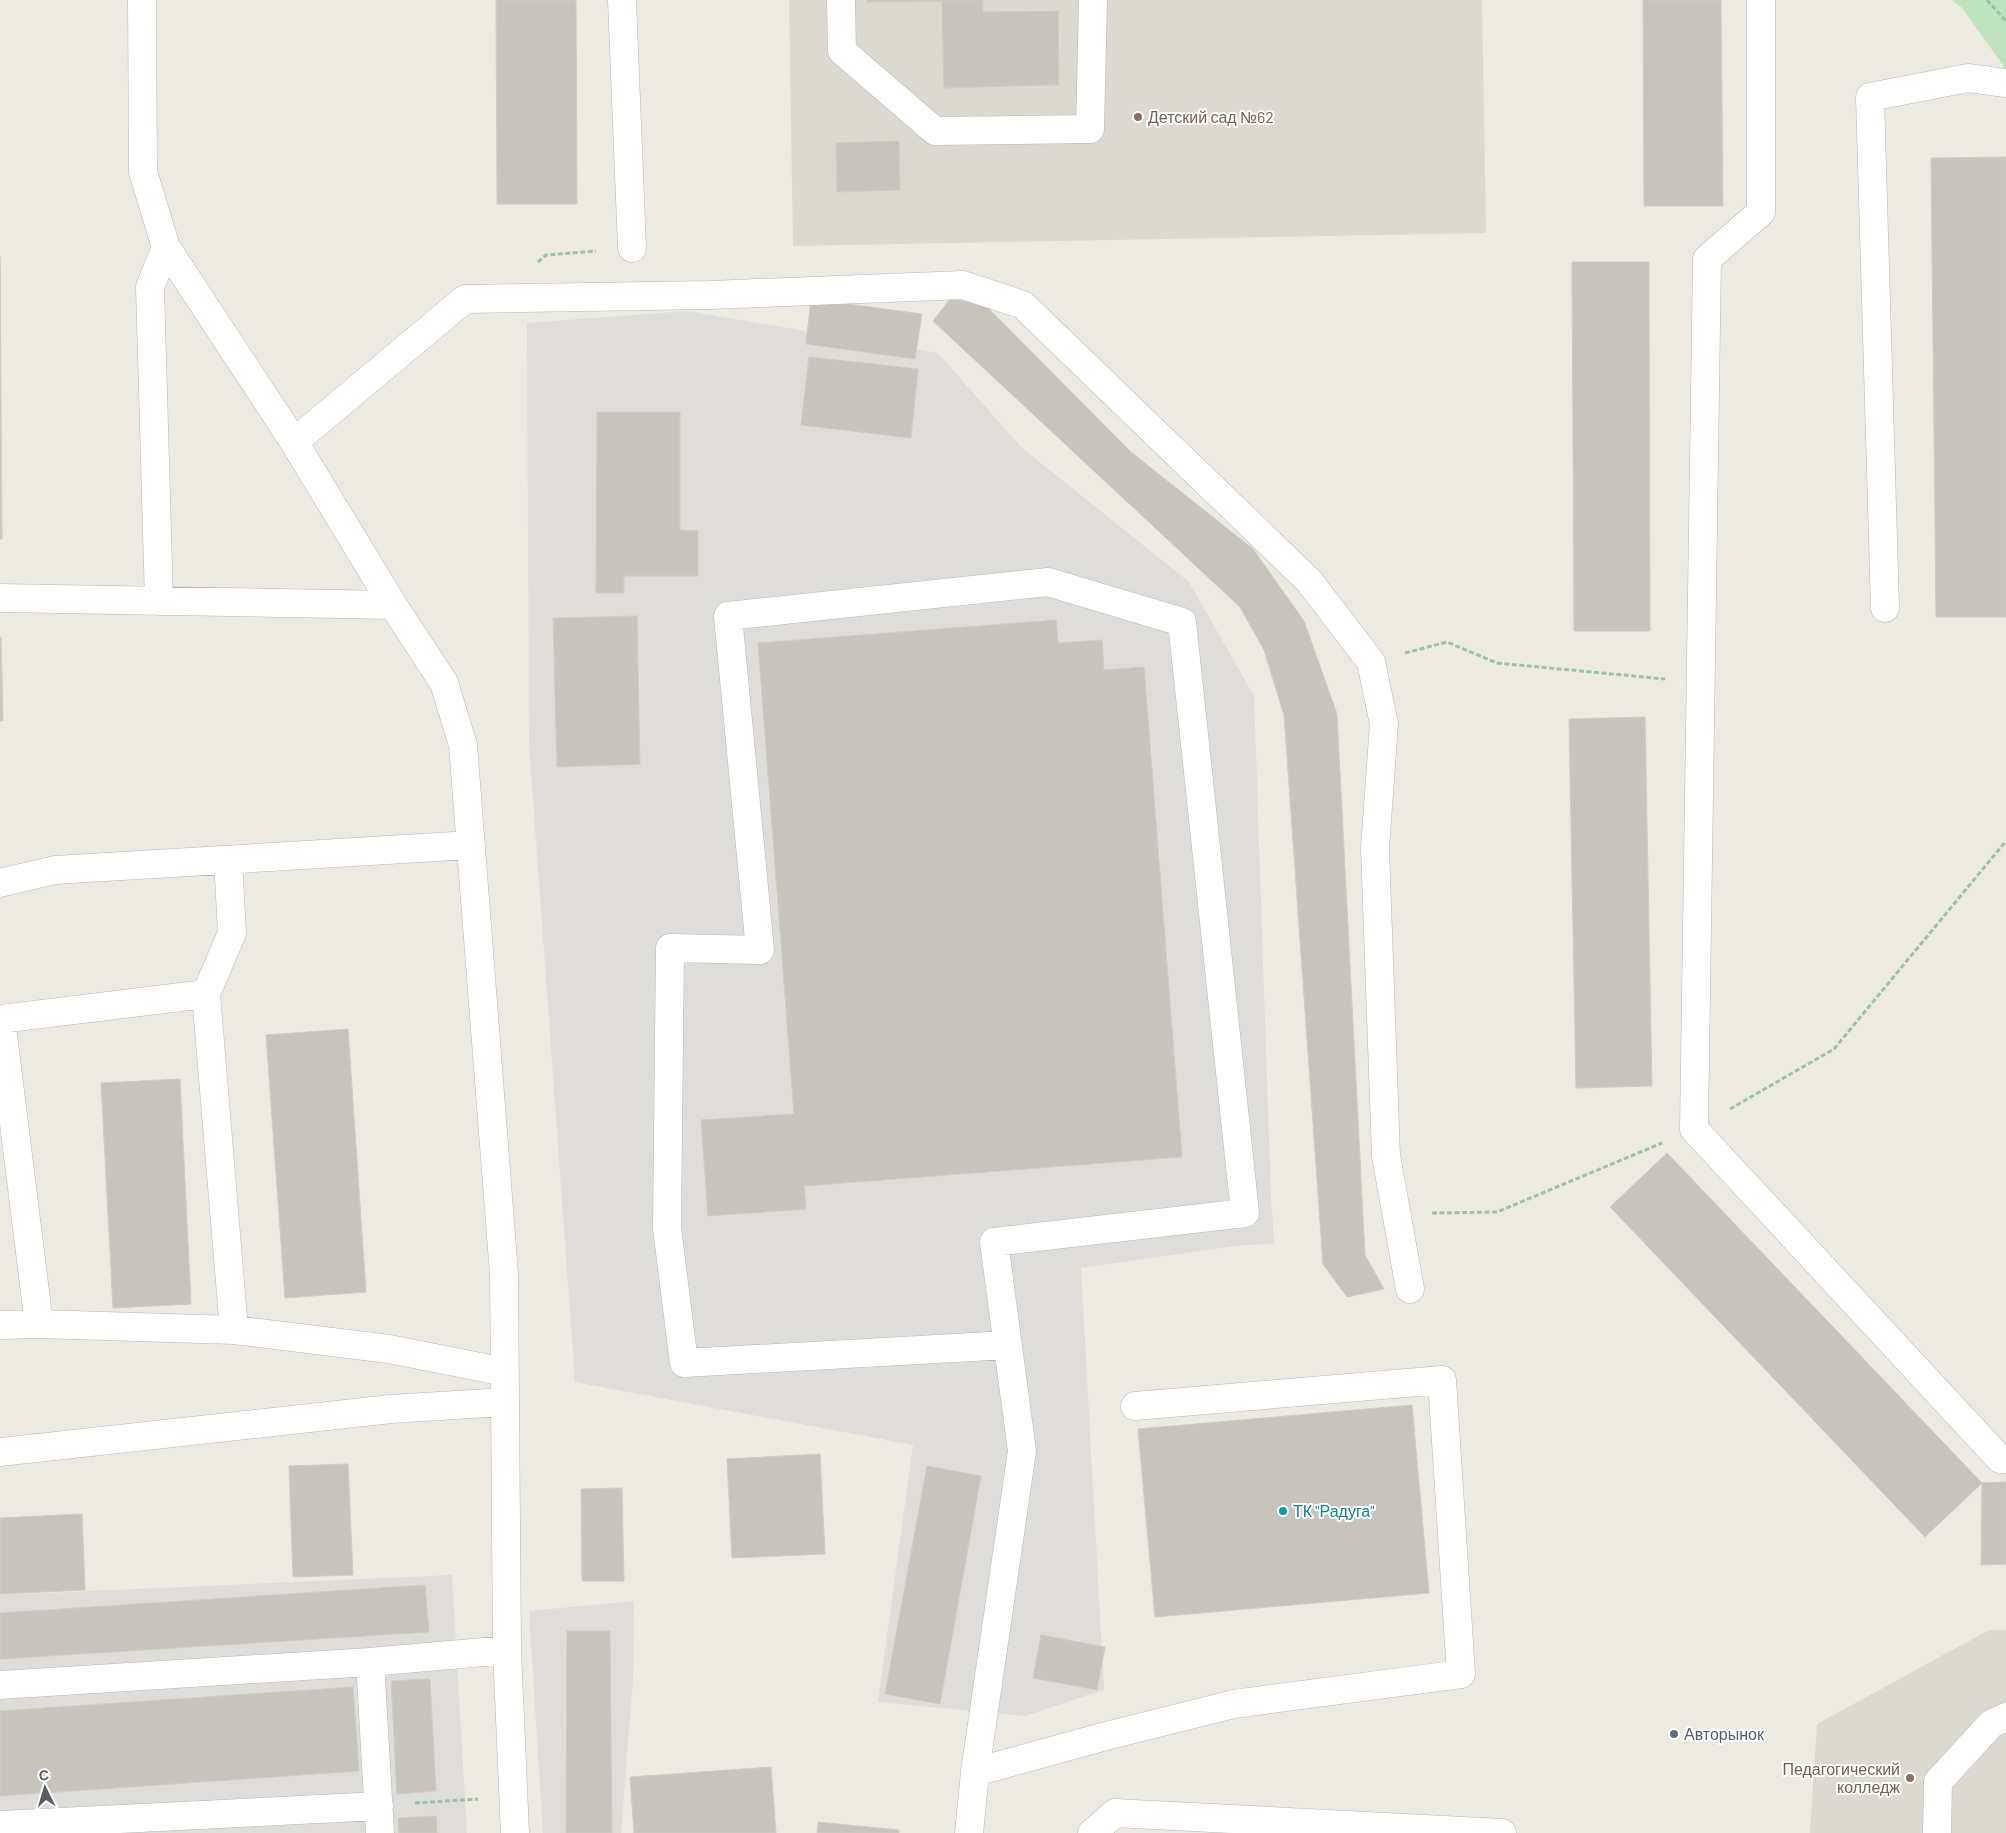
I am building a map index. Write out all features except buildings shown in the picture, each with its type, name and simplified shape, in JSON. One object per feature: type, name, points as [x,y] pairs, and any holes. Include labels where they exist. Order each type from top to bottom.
[{"type":"street","points":[[142,0],[143,172],[166,247],[294,442],[393,604],[444,683],[463,745],[504,1274],[507,1650],[516,1833]]},
{"type":"street","points":[[622,0],[632,248]]},
{"type":"street","points":[[841,0],[842,51],[935,131],[1090,129],[1093,0]]},
{"type":"street","points":[[1761,0],[1761,212],[1707,259],[1694,1130],[2000,1459],[2006,1459]]},
{"type":"street","points":[[1885,608],[1870,97],[1968,78],[2006,83]]},
{"type":"street","points":[[159,600],[150,286],[166,247]]},
{"type":"street","points":[[294,442],[465,299],[710,295],[963,285],[1023,305],[1309,581],[1371,662],[1384,724],[1375,848],[1386,1156],[1410,1289]]},
{"type":"street","points":[[969,1833],[975,1772],[1022,1451],[1008,1345],[994,1242],[1245,1213],[1182,622],[1048,582],[728,616],[760,950],[670,948],[666,1228],[684,1363],[1008,1345]]},
{"type":"street","points":[[0,598],[393,604]]},
{"type":"street","points":[[0,883],[55,870],[471,845]]},
{"type":"street","points":[[228,860],[232,933],[206,994],[234,1330]]},
{"type":"street","points":[[39,1324],[0,1019],[206,994]]},
{"type":"street","points":[[0,1326],[39,1324],[234,1330],[389,1348],[505,1372]]},
{"type":"street","points":[[975,1772],[1106,1736],[1234,1704],[1461,1674],[1442,1380],[1135,1406]]},
{"type":"street","points":[[0,1452],[391,1408],[505,1402]]},
{"type":"street","points":[[0,1685],[370,1662],[507,1650]]},
{"type":"street","points":[[370,1662],[380,1833]]},
{"type":"street","points":[[1937,1833],[1938,1782],[1992,1724],[2006,1717]]},
{"type":"street","points":[[0,1826],[379,1806]]},
{"type":"street","points":[[1092,1833],[1115,1812],[1502,1833]]},
{"type":"path","points":[[1987,0],[2006,21]]},
{"type":"path","points":[[1371,662],[1447,642],[1497,663],[1700,682]]},
{"type":"path","points":[[379,1806],[514,1797]]},
{"type":"shaded area","name":"Детский сад №62","points":[[789,0],[1482,0],[1486,233],[793,246]]},
{"type":"shaded area","points":[[687,311],[938,353],[1021,447],[1189,582],[1254,696],[1274,1244],[1242,1245],[1081,1268],[1104,1690],[1025,1716],[878,1702],[913,1445],[575,1382],[529,743],[527,323]]},
{"type":"shaded area","points":[[452,1575],[467,1833],[0,1833],[0,1595]]},
{"type":"shaded area","points":[[634,1601],[633,1678],[621,1833],[543,1833],[529,1611]]},
{"type":"shaded area","name":"Педагогический колледж","points":[[1989,1630],[2006,1630],[2006,1833],[1810,1833],[1817,1724]]},
{"type":"green space","points":[[1952,0],[2006,0],[2006,74],[2003,65],[1962,8]]},
{"type":"place","name":"Детский сад №62","points":[[1138,117]]},
{"type":"place","name":"ТК \"Радуга\"","points":[[1283,1511]]},
{"type":"place","name":"Авторынок","points":[[1674,1734]]},
{"type":"place","name":"Педагогический колледж","points":[[1910,1778]]}]
